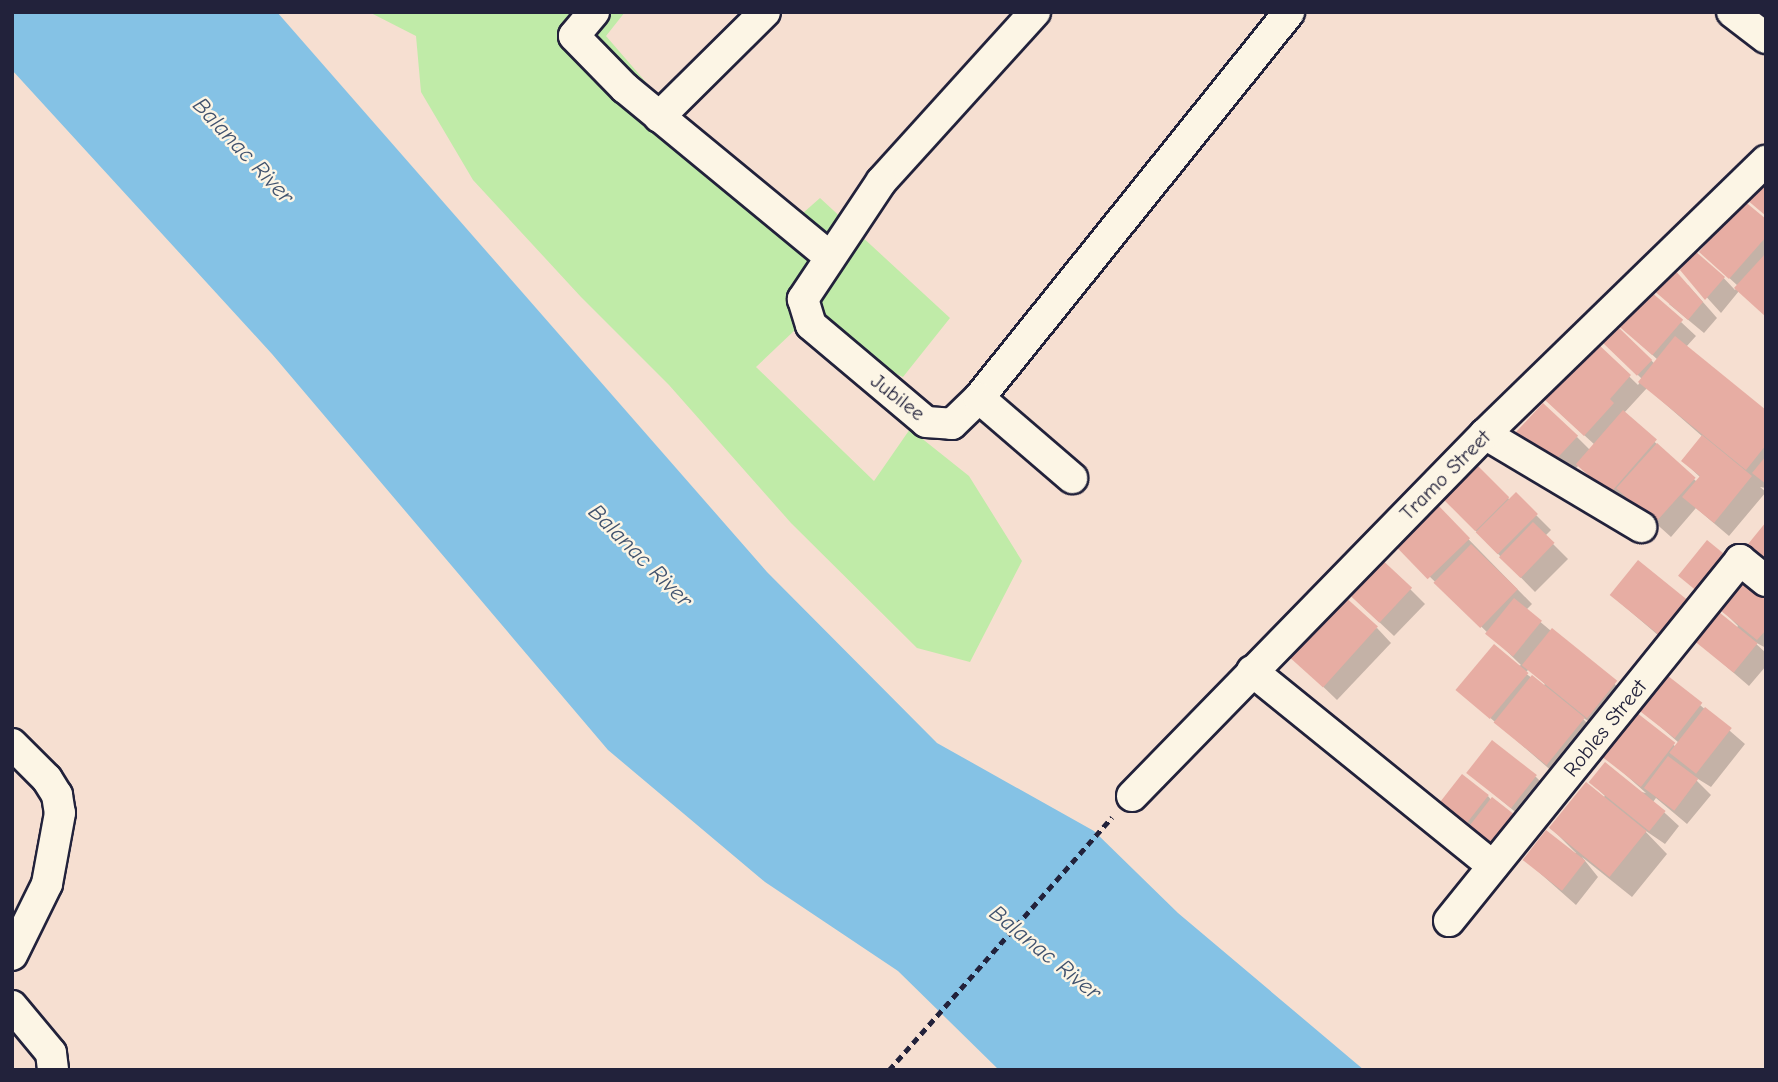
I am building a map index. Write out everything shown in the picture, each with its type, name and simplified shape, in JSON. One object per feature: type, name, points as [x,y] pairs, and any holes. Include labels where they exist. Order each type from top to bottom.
[{"type":"street","points":[[594,12],[574,36],[659,117],[829,257]]},
{"type":"street","points":[[659,117],[765,12]]},
{"type":"street","name":"Jubilee","points":[[1035,12],[881,182],[803,299],[811,325],[926,422],[952,424],[979,398],[1289,12]]},
{"type":"street","points":[[1734,13],[1766,38]]},
{"type":"street","name":"Tramo Street","points":[[1132,796],[1485,434],[1766,161]]},
{"type":"street","points":[[979,398],[1072,478]]},
{"type":"street","points":[[1485,434],[1641,527]]},
{"type":"street","name":"Robles Street","points":[[1449,921],[1740,560],[1766,581]]},
{"type":"street","points":[[1252,671],[1493,866]]},
{"type":"street","points":[[12,744],[47,779],[57,795],[60,813],[47,884],[12,955]]},
{"type":"street","points":[[12,1006],[51,1053],[53,1070]]},
{"type":"path","points":[[890,1070],[1109,820]]},
{"type":"green space","points":[[369,12],[625,12],[606,36],[778,235],[820,198],[950,318],[903,377],[796,329],[756,367],[874,481],[910,429],[969,476],[1022,561],[970,662],[917,648],[791,523],[669,385],[581,297],[473,180],[421,92],[416,36]]},
{"type":"water","name":"Balanac River","points":[[12,12],[277,12],[767,572],[937,743],[1094,831],[1178,913],[1364,1070],[999,1070],[898,971],[765,882],[608,750],[272,354],[12,70]]},
{"type":"building","points":[[1760,181],[1766,186],[1766,216],[1746,199]]},
{"type":"building","points":[[1743,200],[1766,219],[1766,237],[1729,279],[1699,252]]},
{"type":"building","points":[[1695,251],[1725,277],[1705,300],[1680,270]]},
{"type":"building","points":[[1766,253],[1766,317],[1734,288]]},
{"type":"building","points":[[1674,269],[1703,302],[1688,320],[1652,289]]},
{"type":"building","points":[[1650,291],[1683,320],[1652,355],[1619,326]]},
{"type":"building","points":[[1617,326],[1652,360],[1637,376],[1602,342]]},
{"type":"building","points":[[1675,336],[1766,410],[1766,445],[1746,470],[1638,382]]},
{"type":"building","points":[[1598,344],[1631,375],[1610,399],[1614,403],[1584,436],[1545,400]]},
{"type":"building","points":[[1543,403],[1578,436],[1550,466],[1515,433]]},
{"type":"building","points":[[1623,410],[1657,440],[1610,494],[1576,464]]},
{"type":"building","points":[[1702,435],[1752,476],[1714,523],[1682,497],[1700,476],[1681,461]]},
{"type":"building","points":[[1657,443],[1696,478],[1655,523],[1616,488]]},
{"type":"building","points":[[1766,456],[1766,484],[1752,473]]},
{"type":"building","points":[[1476,464],[1509,497],[1475,531],[1442,498]]},
{"type":"building","points":[[1516,492],[1538,514],[1498,554],[1476,532]]},
{"type":"building","points":[[1436,503],[1470,538],[1428,579],[1394,544]]},
{"type":"building","points":[[1533,522],[1555,543],[1521,578],[1499,557]]},
{"type":"building","points":[[1766,522],[1766,574],[1740,554]]},
{"type":"building","points":[[1707,540],[1732,560],[1703,596],[1678,576]]},
{"type":"building","points":[[1471,544],[1518,589],[1480,628],[1433,583]]},
{"type":"building","points":[[1377,555],[1412,588],[1379,623],[1344,590]]},
{"type":"building","points":[[1638,560],[1692,604],[1664,639],[1610,595]]},
{"type":"building","points":[[1740,576],[1766,597],[1766,630],[1757,640],[1715,606]]},
{"type":"building","points":[[1343,595],[1378,626],[1323,687],[1288,656]]},
{"type":"building","points":[[1514,598],[1542,621],[1513,656],[1485,634]]},
{"type":"building","points":[[1714,608],[1758,643],[1734,673],[1690,638]]},
{"type":"building","points":[[1552,628],[1617,681],[1587,718],[1522,665]]},
{"type":"building","points":[[1494,644],[1528,673],[1490,719],[1455,690]]},
{"type":"building","points":[[1663,672],[1702,703],[1675,738],[1635,707]]},
{"type":"building","points":[[1532,675],[1585,718],[1546,765],[1494,722]]},
{"type":"building","points":[[1705,707],[1732,728],[1696,774],[1669,753]]},
{"type":"building","points":[[1632,709],[1675,743],[1641,787],[1598,753]]},
{"type":"building","points":[[1492,740],[1537,775],[1511,808],[1466,773]]},
{"type":"building","points":[[1668,756],[1698,779],[1674,811],[1644,788]]},
{"type":"building","points":[[1605,762],[1666,811],[1649,831],[1589,782]]},
{"type":"building","points":[[1462,774],[1489,795],[1460,831],[1434,810]]},
{"type":"building","points":[[1586,782],[1647,831],[1609,877],[1549,828]]},
{"type":"building","points":[[1492,797],[1520,819],[1492,855],[1464,833]]},
{"type":"building","points":[[1546,830],[1585,861],[1562,891],[1523,860]]}]
